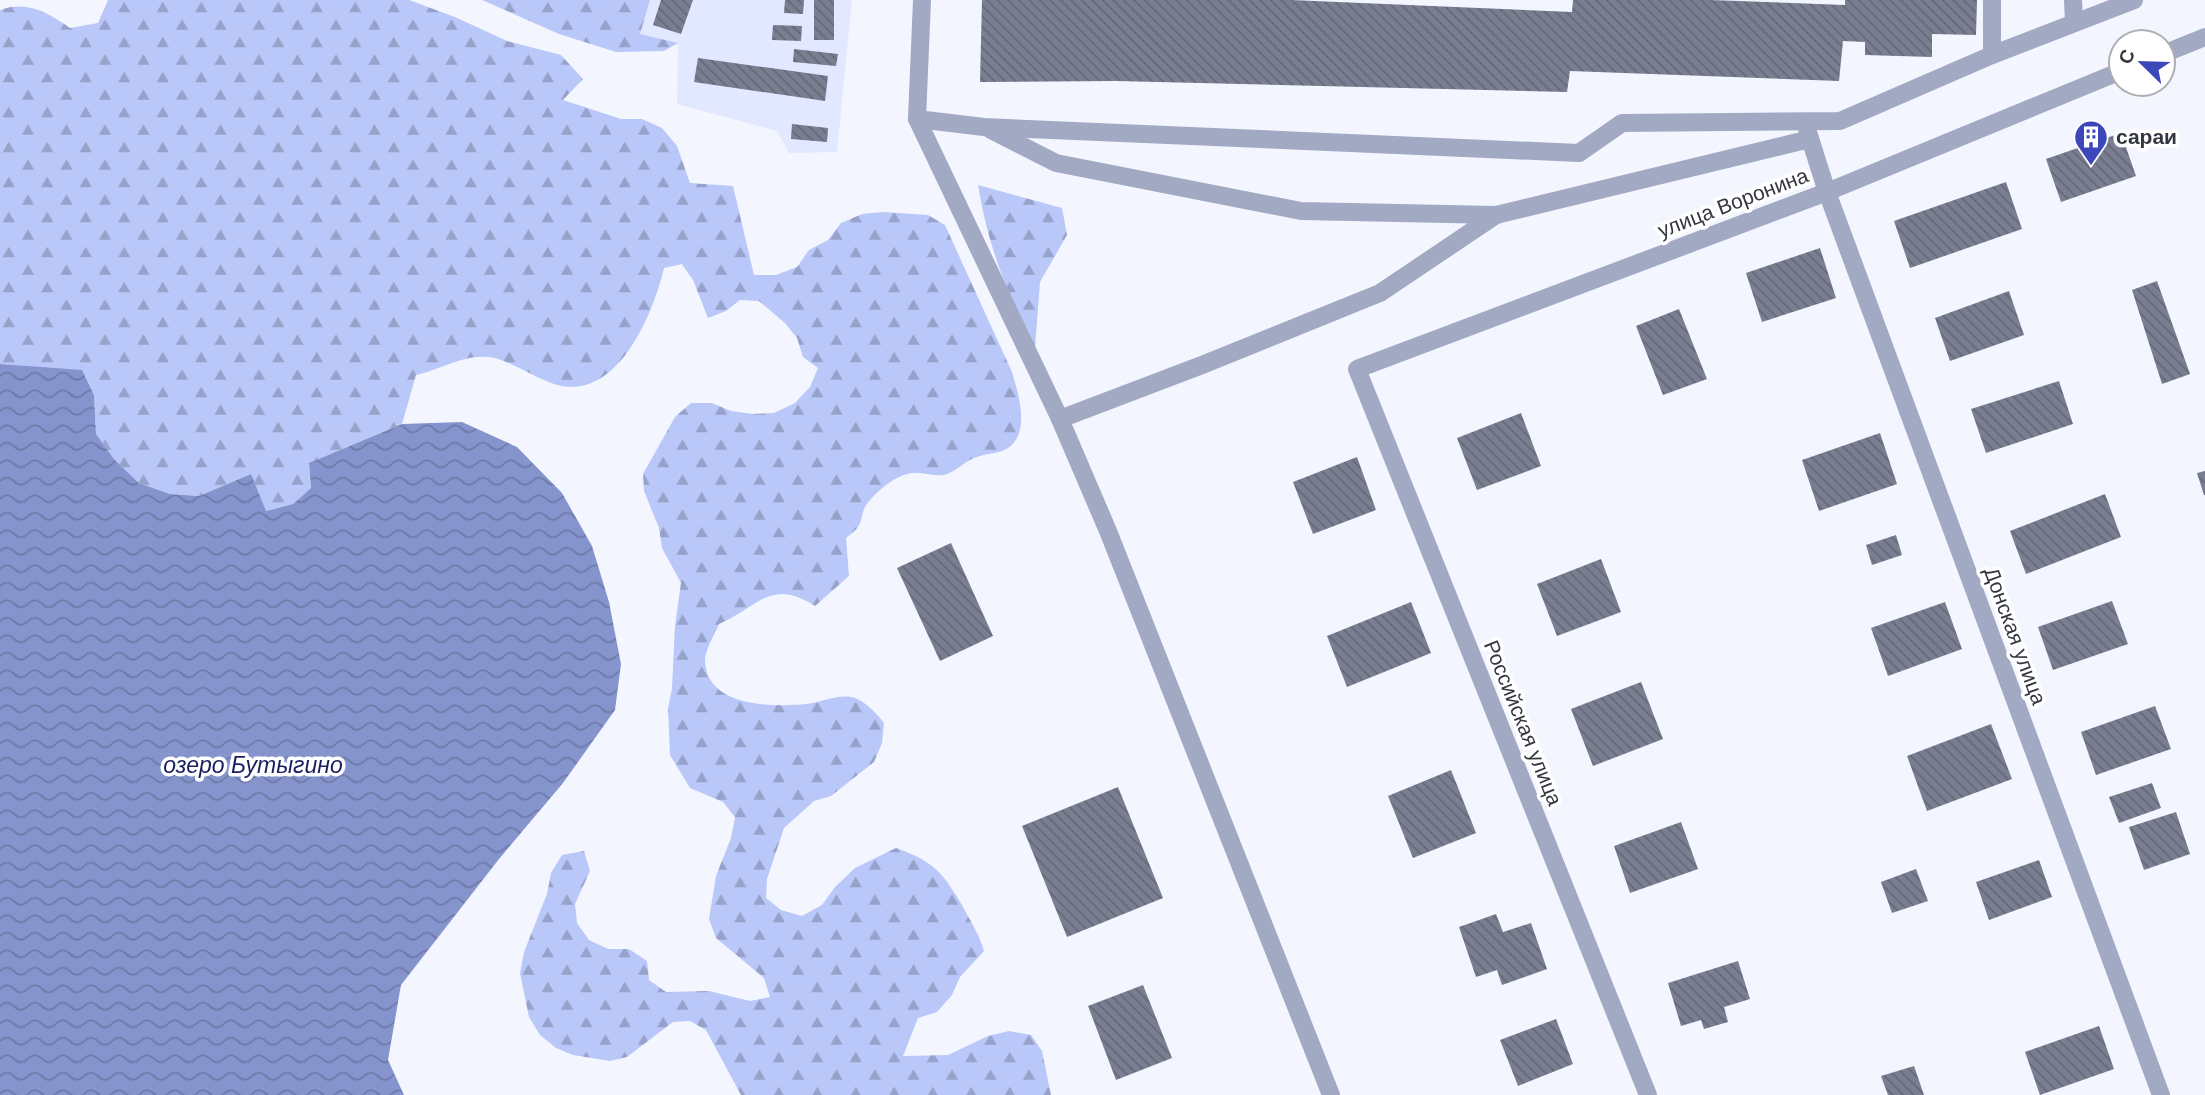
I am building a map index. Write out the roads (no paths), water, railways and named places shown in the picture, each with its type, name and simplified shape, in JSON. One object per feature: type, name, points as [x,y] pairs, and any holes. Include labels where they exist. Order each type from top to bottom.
[{"type":"street","points":[[922,0],[917,119],[1060,419],[1108,531],[1331,1095]]},
{"type":"street","points":[[1992,0],[1992,55]]},
{"type":"street","points":[[2073,0],[2074,23]]},
{"type":"street","points":[[984,127],[1056,163],[1301,211],[1496,215],[1840,121],[1992,55],[2134,0]]},
{"type":"street","points":[[2177,48],[2205,37]]},
{"type":"street","name":"улица Воронина","points":[[1357,369],[1827,192],[2107,77]]},
{"type":"street","points":[[917,119],[984,127],[1579,153],[1622,123],[1807,130]]},
{"type":"street","name":"Донская улица","points":[[1807,130],[1827,192],[2161,1095]]},
{"type":"street","points":[[1060,419],[1380,293],[1496,215]]},
{"type":"street","name":"Российская улица","points":[[1357,369],[1648,1095]]},
{"type":"water","name":"озеро Бутыгино","points":[[0,364],[82,370],[94,395],[96,434],[114,459],[139,483],[170,494],[199,496],[251,474],[266,511],[293,504],[311,488],[309,463],[402,424],[462,422],[517,447],[562,493],[592,546],[609,602],[621,664],[615,710],[563,783],[499,859],[401,985],[388,1060],[404,1095],[0,1095]]},
{"type":"place","name":"сараи","points":[[2091,167]]}]
